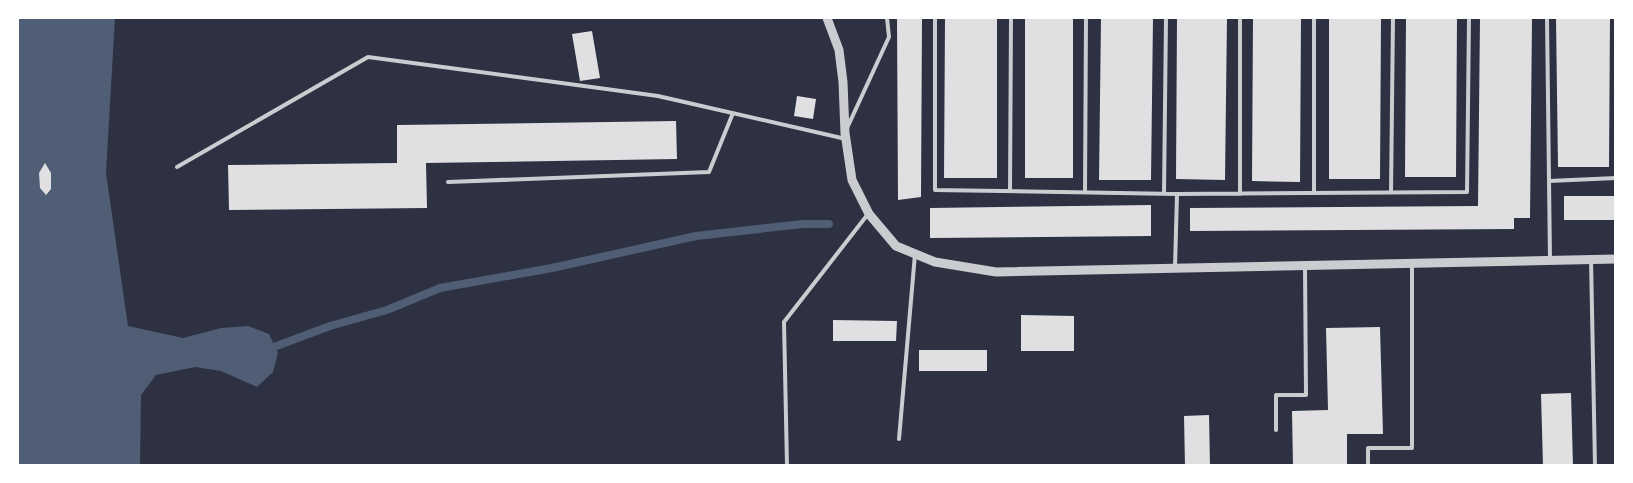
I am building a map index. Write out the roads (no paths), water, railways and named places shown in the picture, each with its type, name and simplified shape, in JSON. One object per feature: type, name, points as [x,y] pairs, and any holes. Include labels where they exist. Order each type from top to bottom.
[{"type":"street","points":[[827,18],[839,50],[843,82],[845,136],[852,180],[868,214],[896,246],[936,262],[996,272],[1616,259]]},
{"type":"lane","points":[[177,167],[368,57],[658,96],[845,136],[889,37],[887,18]]},
{"type":"lane","points":[[935,18],[935,190],[1164,194],[1467,192],[1469,18]]},
{"type":"lane","points":[[1010,191],[1011,18]]},
{"type":"lane","points":[[1085,192],[1086,18]]},
{"type":"lane","points":[[1164,194],[1166,18]]},
{"type":"lane","points":[[1240,18],[1240,194]]},
{"type":"lane","points":[[1314,18],[1314,193]]},
{"type":"lane","points":[[1391,192],[1393,18]]},
{"type":"lane","points":[[1547,18],[1550,260]]},
{"type":"lane","points":[[448,182],[709,172],[733,113]]},
{"type":"lane","points":[[1549,181],[1616,178]]},
{"type":"lane","points":[[1176,268],[1177,194]]},
{"type":"lane","points":[[787,466],[784,322],[868,214]]},
{"type":"lane","points":[[899,439],[916,254]]},
{"type":"lane","points":[[1591,259],[1595,466]]},
{"type":"lane","points":[[1368,466],[1368,448],[1412,448],[1412,263]]},
{"type":"lane","points":[[1276,430],[1276,395],[1306,395],[1304,266]]},
{"type":"water","points":[[18,18],[115,18],[106,173],[128,326],[183,338],[221,328],[248,326],[269,334],[278,353],[273,372],[257,387],[221,371],[195,367],[156,375],[141,395],[140,465],[18,465]]},
{"type":"waterway","points":[[265,349],[330,326],[387,310],[440,288],[552,268],[696,236],[803,224],[829,224]]}]
